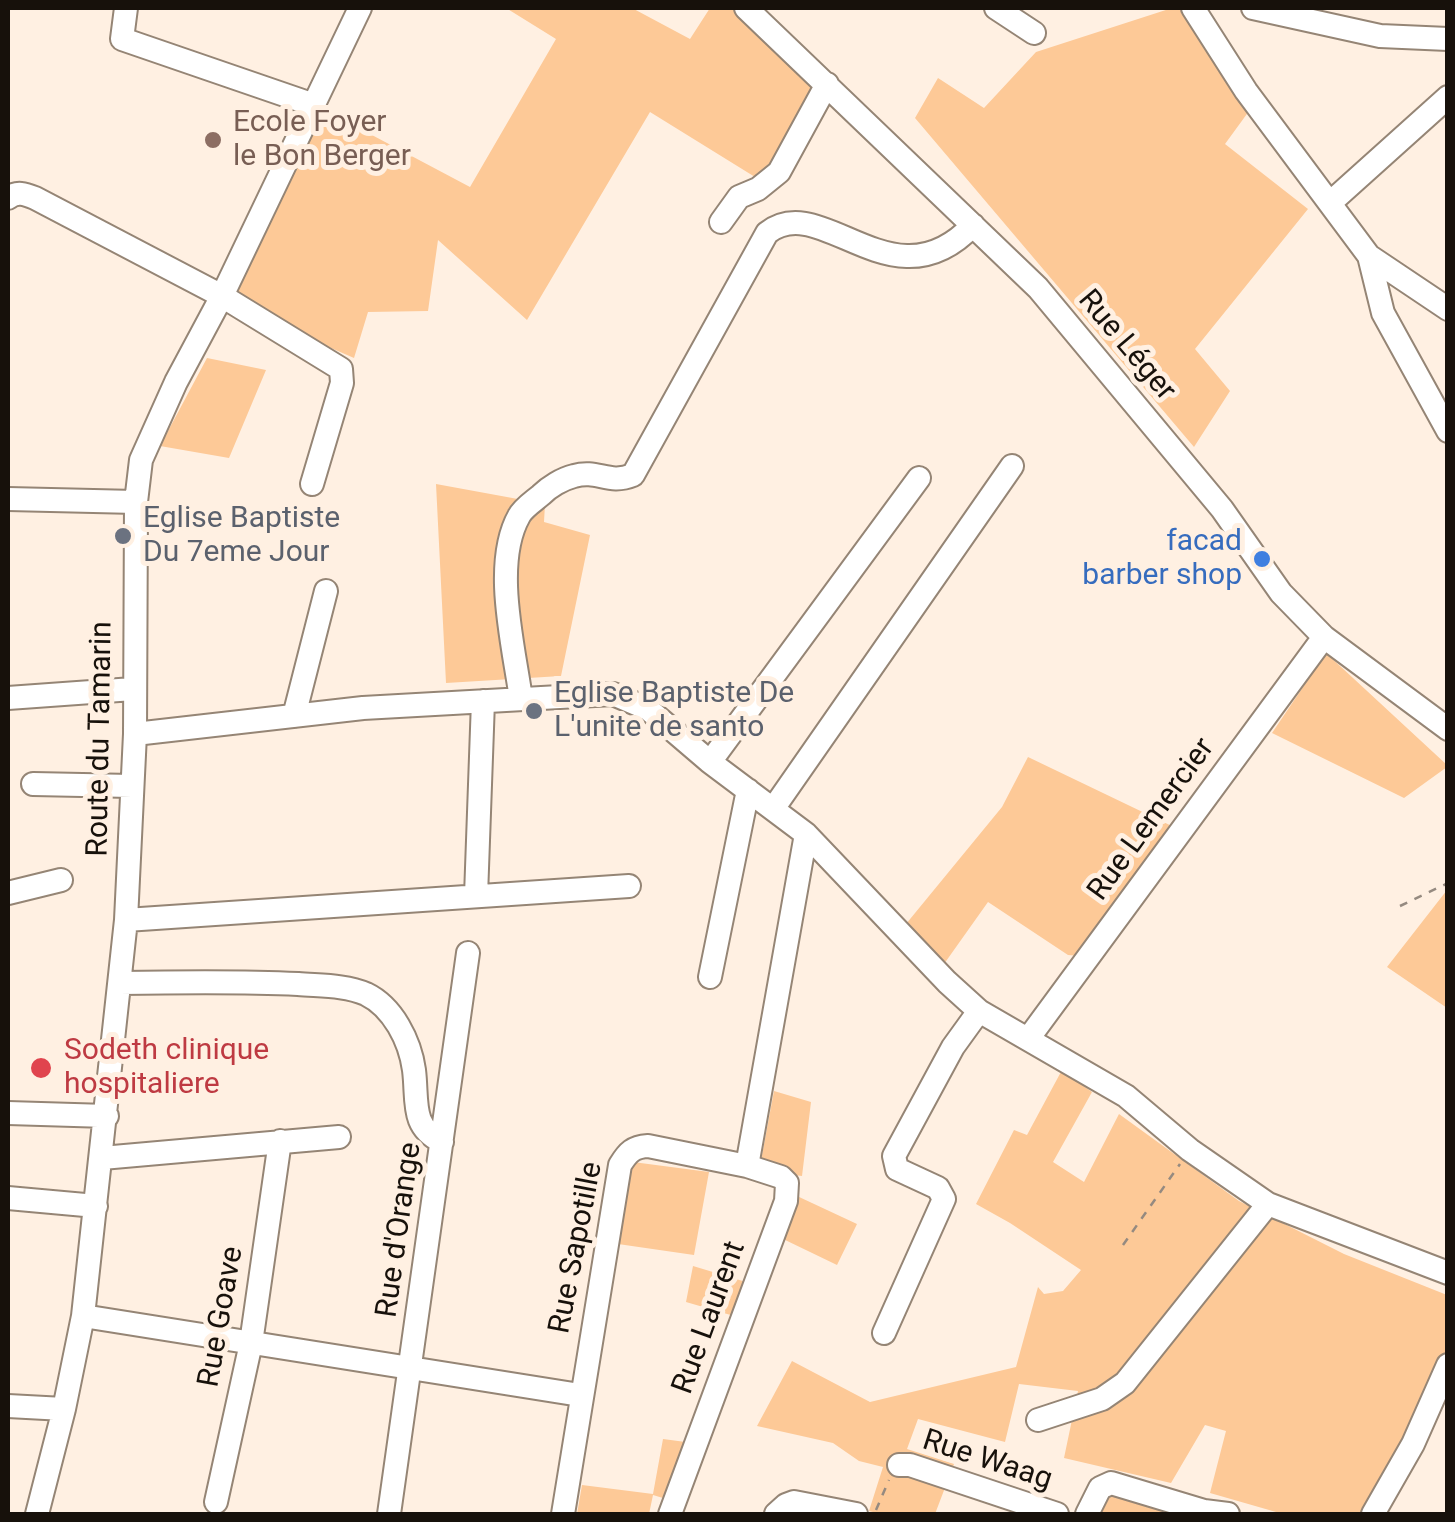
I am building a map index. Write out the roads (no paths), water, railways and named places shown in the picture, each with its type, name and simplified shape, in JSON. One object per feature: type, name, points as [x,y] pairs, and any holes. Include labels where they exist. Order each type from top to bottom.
[{"type":"street","points":[[126,8],[122,38],[314,105]]},
{"type":"street","name":"Route du Tamarin","points":[[37,1514],[83,1316],[120,983],[132,786],[136,502],[141,460],[360,8]]},
{"type":"street","name":"Rue Léger","points":[[746,8],[1038,288],[1222,509],[1281,593],[1324,636],[1448,730]]},
{"type":"street","points":[[996,8],[1034,32]]},
{"type":"street","points":[[1193,8],[1246,91],[1370,256],[1448,309]]},
{"type":"street","points":[[1253,8],[1380,36],[1448,40]]},
{"type":"street","points":[[721,222],[739,197],[758,189],[780,172],[827,84]]},
{"type":"street","points":[[1330,204],[1448,97]]},
{"type":"street","points":[[8,198],[13,194],[35,198],[222,296],[341,368],[342,383],[312,484]]},
{"type":"street","points":[[521,699],[506,585],[510,542],[519,514],[570,476],[589,473],[618,481],[634,475],[767,233],[790,221],[887,254],[915,259],[962,238],[973,226]]},
{"type":"street","points":[[1370,256],[1383,313],[1448,431]]},
{"type":"street","points":[[773,809],[1012,466]]},
{"type":"street","points":[[710,762],[920,478]]},
{"type":"street","points":[[8,498],[136,502]]},
{"type":"street","points":[[294,716],[326,591]]},
{"type":"street","name":"Rue Lemercier","points":[[1028,1039],[1324,636]]},
{"type":"street","points":[[8,698],[133,689]]},
{"type":"street","points":[[134,734],[363,708],[612,694],[648,709],[710,762],[806,834],[947,982],[979,1010],[1126,1096],[1190,1150],[1268,1204],[1448,1273]]},
{"type":"street","points":[[476,896],[483,701]]},
{"type":"street","points":[[33,784],[132,786]]},
{"type":"street","points":[[710,978],[748,790]]},
{"type":"street","points":[[748,1166],[806,834]]},
{"type":"street","points":[[8,893],[61,880]]},
{"type":"street","points":[[126,920],[629,886]]},
{"type":"street","name":"Rue d'Orange","points":[[389,1514],[468,953]]},
{"type":"street","points":[[120,983],[231,980],[341,987],[366,994],[384,1005],[404,1037],[413,1064],[419,1122],[426,1134],[442,1142]]},
{"type":"street","points":[[884,1333],[944,1199],[938,1188],[897,1169],[894,1156],[953,1047],[979,1010]]},
{"type":"street","points":[[8,1112],[106,1116]]},
{"type":"street","points":[[102,1158],[339,1137]]},
{"type":"street","name":"Rue Goave","points":[[216,1502],[251,1343],[280,1141]]},
{"type":"street","name":"Rue Sapotille","points":[[563,1514],[616,1178],[627,1153],[648,1146],[748,1166]]},
{"type":"street","name":"Rue Laurent","points":[[670,1514],[786,1200],[787,1183],[781,1177],[748,1166]]},
{"type":"street","points":[[8,1198],[96,1206]]},
{"type":"street","points":[[1038,1420],[1102,1399],[1126,1383],[1268,1204]]},
{"type":"street","points":[[83,1316],[580,1395]]},
{"type":"street","points":[[1373,1514],[1413,1444],[1448,1365]]},
{"type":"street","points":[[8,1406],[64,1409]]},
{"type":"street","name":"Rue Waag","points":[[899,1465],[910,1465],[1057,1514]]},
{"type":"street","name":"Rue Waag","points":[[1087,1514],[1100,1488],[1111,1483],[1228,1514]]},
{"type":"street","points":[[776,1514],[786,1504],[804,1502],[856,1514]]},
{"type":"place","name":"Ecole Foyer le Bon Berger","points":[[213,140]]},
{"type":"place","name":"Eglise Baptiste Du 7eme Jour","points":[[123,536]]},
{"type":"place","name":"facad barber shop","points":[[1262,559]]},
{"type":"place","name":"Eglise Baptiste De L'unite de santo","points":[[534,711]]},
{"type":"place","name":"Sodeth clinique hospitaliere","points":[[41,1068]]}]
